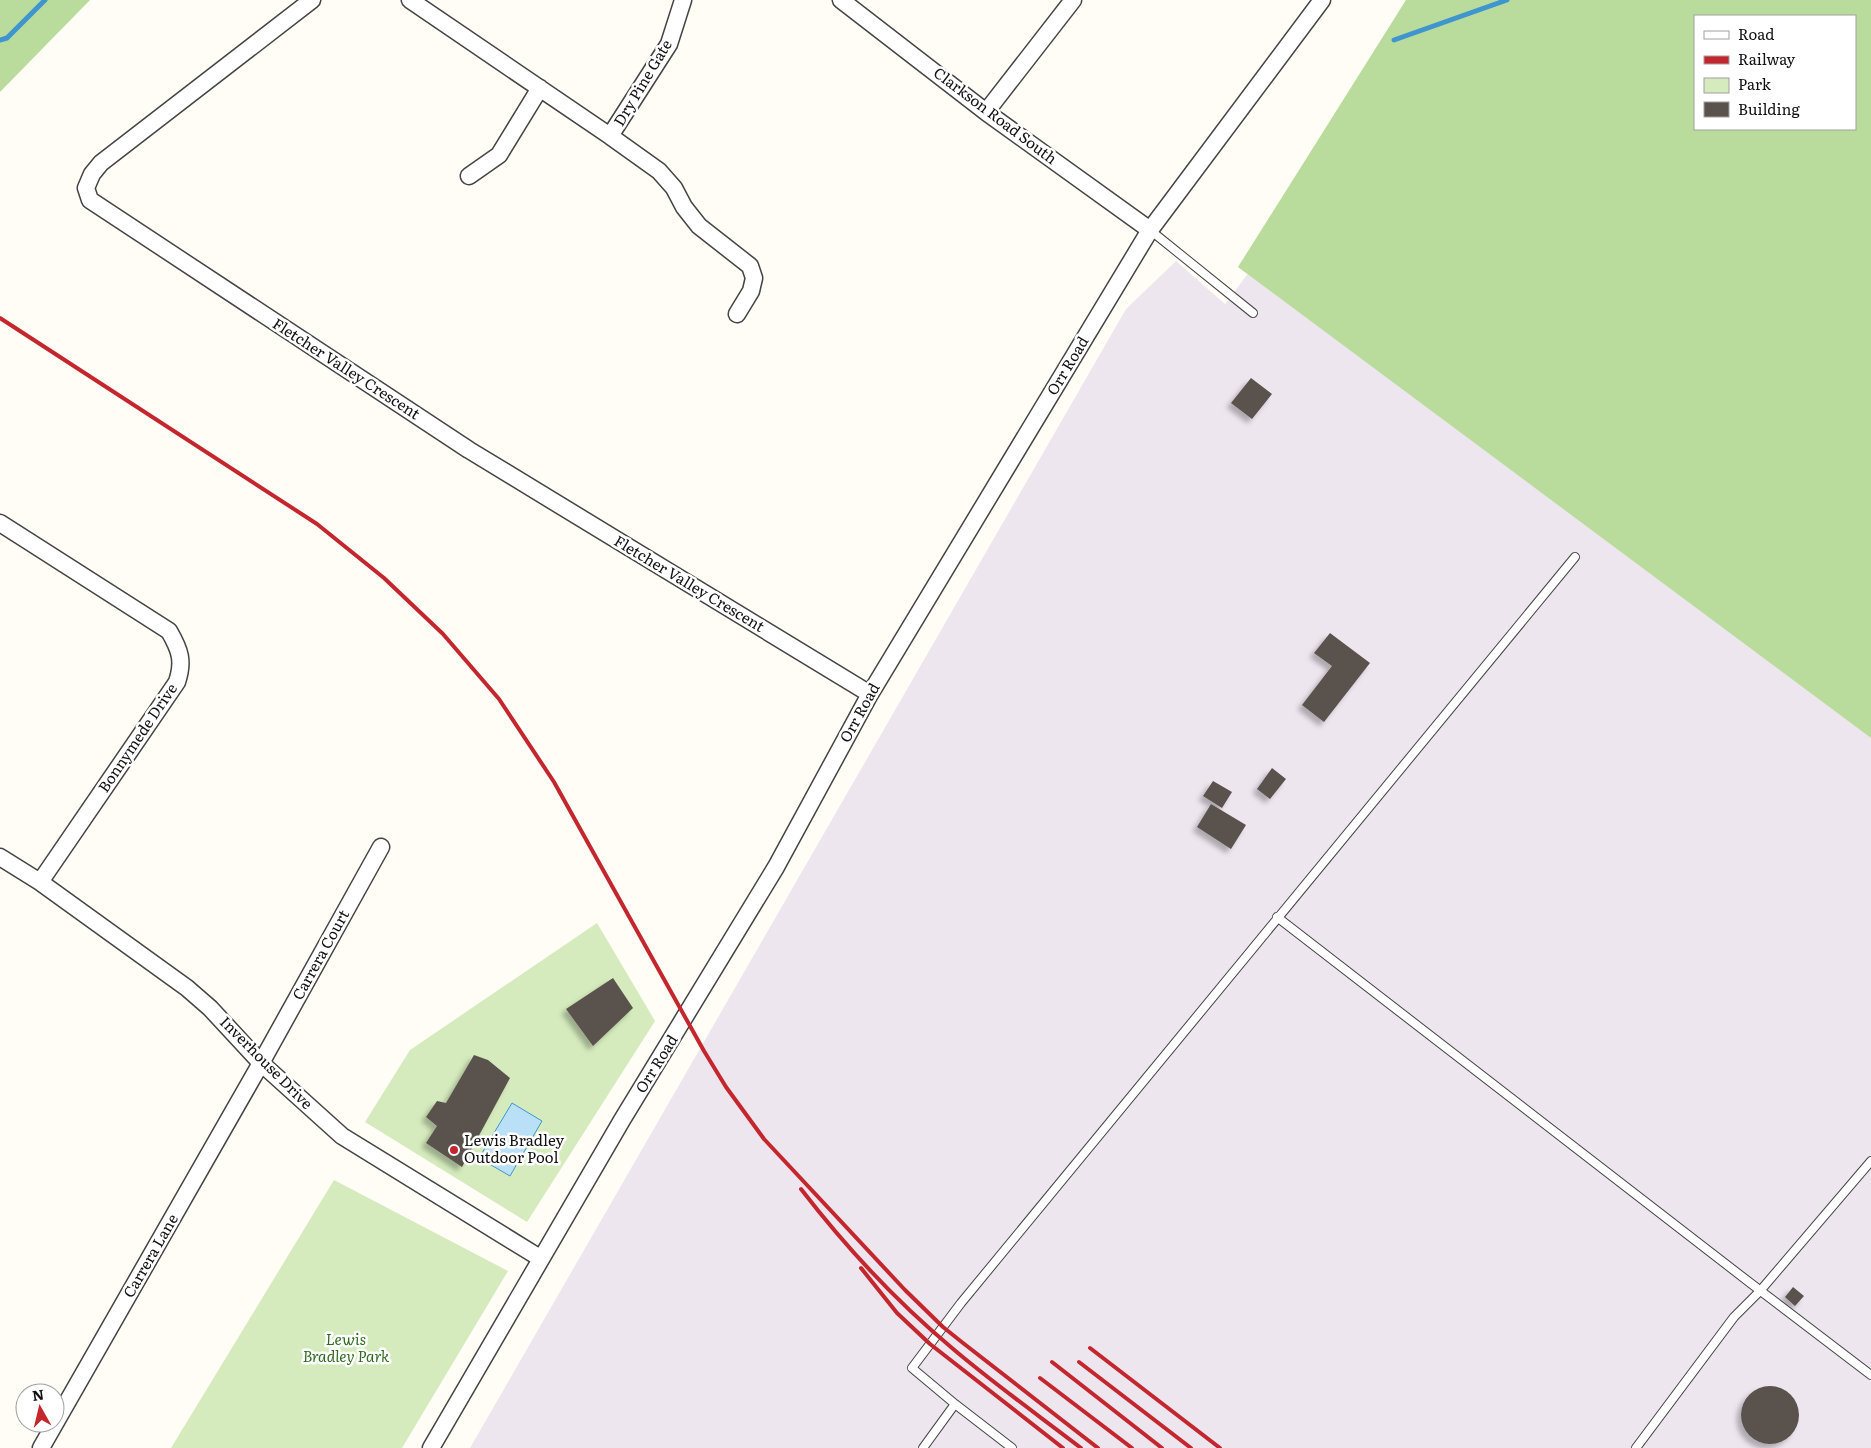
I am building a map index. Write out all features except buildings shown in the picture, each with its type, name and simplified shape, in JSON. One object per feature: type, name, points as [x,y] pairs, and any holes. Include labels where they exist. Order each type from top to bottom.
[{"type":"street","name":"Fletcher Valley Crescent","points":[[312,0],[101,163],[92,174],[86,188],[90,200],[469,450],[870,694]]},
{"type":"street","points":[[410,0],[659,171],[674,188],[684,207],[699,226],[750,266],[754,278],[751,291],[737,314]]},
{"type":"street","name":"Dry Pine Gate","points":[[610,136],[669,44],[683,0]]},
{"type":"street","name":"Clarkson Road South","points":[[841,0],[986,112],[1150,230]]},
{"type":"street","points":[[986,112],[1072,0]]},
{"type":"street","name":"Orr Road","points":[[431,1448],[540,1258],[776,867],[870,694],[1150,230],[1322,0]]},
{"type":"street","points":[[469,176],[499,155],[540,88]]},
{"type":"street","name":"Bonnymede Drive","points":[[0,523],[169,631],[179,648],[181,669],[177,682],[40,882]]},
{"type":"street","name":"Carrera Court","points":[[262,1063],[381,847]]},
{"type":"street","name":"Inverhouse Drive","points":[[0,856],[40,882],[187,988],[210,1008],[262,1063],[342,1136],[540,1258]]},
{"type":"street","name":"Carrera Lane","points":[[41,1448],[262,1063]]},
{"type":"lane","points":[[1150,230],[1253,313]]},
{"type":"lane","points":[[1012,1448],[912,1368],[961,1303],[1575,558]]},
{"type":"lane","points":[[1278,917],[1760,1291],[1871,1374]]},
{"type":"lane","points":[[1636,1448],[1734,1317],[1760,1291],[1871,1161]]},
{"type":"lane","points":[[923,1448],[955,1404]]},
{"type":"shaded area","points":[[1504,0],[1871,0],[1871,1448],[470,1448],[1126,309],[1176,261],[1225,304],[1354,133]]},
{"type":"green space","points":[[0,0],[90,0],[0,92]]},
{"type":"green space","points":[[1406,0],[1871,0],[1871,738],[1238,267]]},
{"type":"green space","points":[[597,923],[655,1021],[527,1222],[365,1122],[410,1050]]},
{"type":"green space","name":"Lewis Bradley Park","points":[[334,1180],[508,1271],[402,1448],[171,1448]]},
{"type":"water","points":[[512,1103],[542,1121],[510,1176],[479,1158]]},
{"type":"waterway","points":[[0,40],[7,38],[45,0]]},
{"type":"waterway","points":[[1394,40],[1507,0]]},
{"type":"railway","points":[[0,318],[317,524],[384,578],[443,634],[499,699],[554,782],[704,1051],[726,1087],[764,1139],[905,1290],[943,1327],[1098,1448]]},
{"type":"railway","points":[[801,1189],[835,1231],[911,1312],[983,1374],[1081,1448]]},
{"type":"railway","points":[[861,1268],[897,1313],[930,1344],[1063,1448]]},
{"type":"railway","points":[[1090,1348],[1220,1448]]},
{"type":"railway","points":[[1052,1362],[1162,1448]]},
{"type":"railway","points":[[1079,1362],[1191,1448]]},
{"type":"railway","points":[[1040,1378],[1132,1448]]},
{"type":"place","name":"Lewis Bradley Outdoor Pool","points":[[454,1150]]}]
